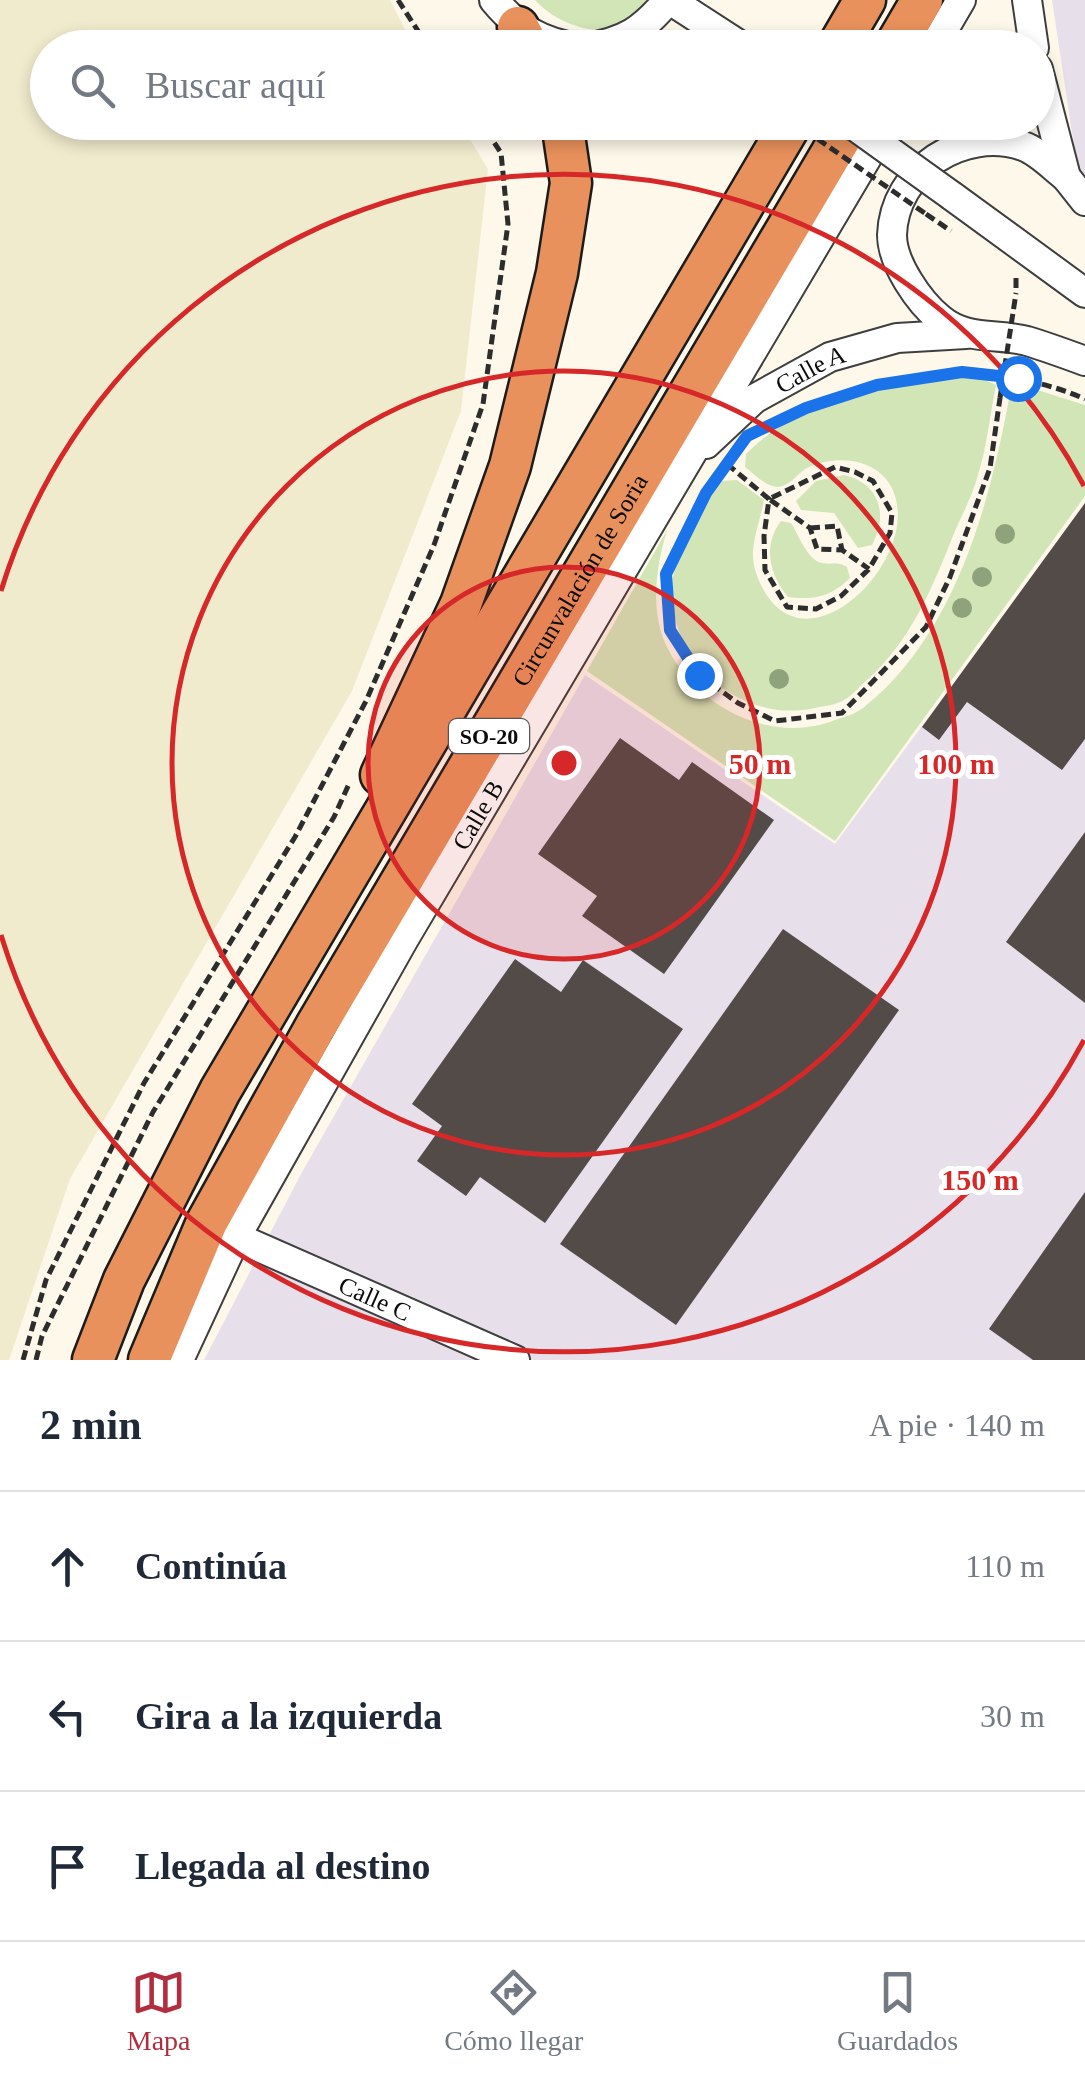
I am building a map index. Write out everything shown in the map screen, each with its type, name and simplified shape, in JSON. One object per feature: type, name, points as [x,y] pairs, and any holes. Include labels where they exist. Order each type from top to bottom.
[{"type":"highway","points":[[848,30],[866,0]]},
{"type":"highway","points":[[904,30],[922,0]]},
{"type":"highway","points":[[284,980],[461,604],[510,466],[557,273],[570,182],[564,140]]},
{"type":"highway","name":"Circunvalación de Soria","points":[[94,1360],[124,1280],[220,1091],[782,140]]},
{"type":"highway","name":"Circunvalación de Soria","points":[[150,1360],[208,1222],[316,1026],[839,140]]},
{"type":"street","points":[[637,30],[669,0],[718,30]]},
{"type":"street","points":[[944,30],[962,0]]},
{"type":"street","points":[[1027,0],[1031,30]]},
{"type":"street","points":[[1055,134],[1066,176]]},
{"type":"street","points":[[875,140],[1085,293]]},
{"type":"street","name":"Calle B","points":[[179,1360],[236,1236],[404,940],[877,140]]},
{"type":"street","points":[[966,334],[940,319],[906,281],[892,237],[899,202],[930,160],[949,148],[995,140],[1027,147],[1066,176],[1085,201]]},
{"type":"street","name":"Calle A","points":[[682,466],[754,399],[830,357],[897,338],[966,334],[1024,340],[1085,361]]},
{"type":"street","name":"Calle C","points":[[236,1236],[515,1360]]},
{"type":"path","points":[[398,0],[417,30]]},
{"type":"path","points":[[23,1360],[46,1280],[144,1083],[295,837],[366,700],[434,545],[483,404],[508,224],[501,153],[492,140]]},
{"type":"path","points":[[819,140],[926,214]]},
{"type":"path","points":[[737,450],[706,493],[666,574],[670,630],[699,675],[775,721],[842,712],[926,627],[950,578],[990,468],[1016,278]]},
{"type":"path","points":[[762,429],[806,408],[877,385],[962,372],[1018,378],[1085,399]]},
{"type":"path","points":[[727,464],[810,528],[816,549],[842,550],[869,569]]},
{"type":"path","points":[[834,467],[855,472],[873,482],[892,512],[890,534],[869,569],[841,596],[816,609],[787,607],[765,570],[769,499],[834,467]]},
{"type":"path","points":[[810,528],[838,526],[842,550]]},
{"type":"path","points":[[36,1360],[42,1336],[153,1112],[334,818],[349,782]]},
{"type":"shaded area","points":[[0,0],[390,0],[405,30],[30,30],[30,140],[470,140],[488,169],[461,411],[352,691],[70,1179],[9,1360],[0,1360]]},
{"type":"shaded area","points":[[1052,0],[1085,0],[1085,175],[1077,166]]},
{"type":"shaded area","points":[[1085,505],[1085,1360],[204,1360],[301,1174],[585,675],[835,844]]},
{"type":"green space","points":[[535,0],[665,0],[632,24],[593,30],[567,23]]},
{"type":"green space","points":[[952,376],[976,376],[996,385],[986,442],[973,489],[938,572],[897,648],[850,696],[826,706],[788,711],[762,707],[716,683],[684,642],[675,618],[672,591],[682,547],[722,481],[737,480],[764,500],[753,558],[758,578],[771,601],[793,617],[818,617],[843,606],[866,586],[885,561],[896,532],[897,504],[886,479],[870,466],[839,460],[809,467],[786,485],[777,487],[745,467],[746,454],[791,420],[842,399]]},
{"type":"green space","points":[[1012,382],[1085,405],[1085,496],[835,841],[587,671],[667,530],[657,575],[658,620],[668,649],[698,688],[739,716],[787,728],[811,727],[863,708],[896,677],[947,602],[981,515]]},
{"type":"green space","points":[[844,475],[866,485],[878,501],[880,522],[872,545],[858,548],[834,513],[801,510],[796,501],[816,481]]},
{"type":"green space","points":[[781,521],[791,523],[812,557],[822,563],[847,567],[850,578],[822,596],[788,597],[773,570],[770,550]]},
{"type":"building","points":[[1085,503],[1085,739],[1062,770],[967,702],[939,740],[922,727]]},
{"type":"building","points":[[620,738],[679,780],[692,762],[774,820],[664,974],[582,916],[597,896],[538,854]]},
{"type":"building","points":[[1085,832],[1085,1003],[1006,942]]},
{"type":"building","points":[[783,929],[899,1010],[676,1325],[560,1244]]},
{"type":"building","points":[[515,959],[561,992],[583,960],[683,1029],[545,1223],[480,1177],[466,1196],[417,1161],[442,1126],[412,1104]]},
{"type":"building","points":[[1085,1192],[1085,1360],[1033,1360],[989,1329]]},
{"type":"route","points":[[699,675],[670,630],[666,574],[706,493],[747,436],[806,408],[877,385],[962,372],[1018,378]]}]
